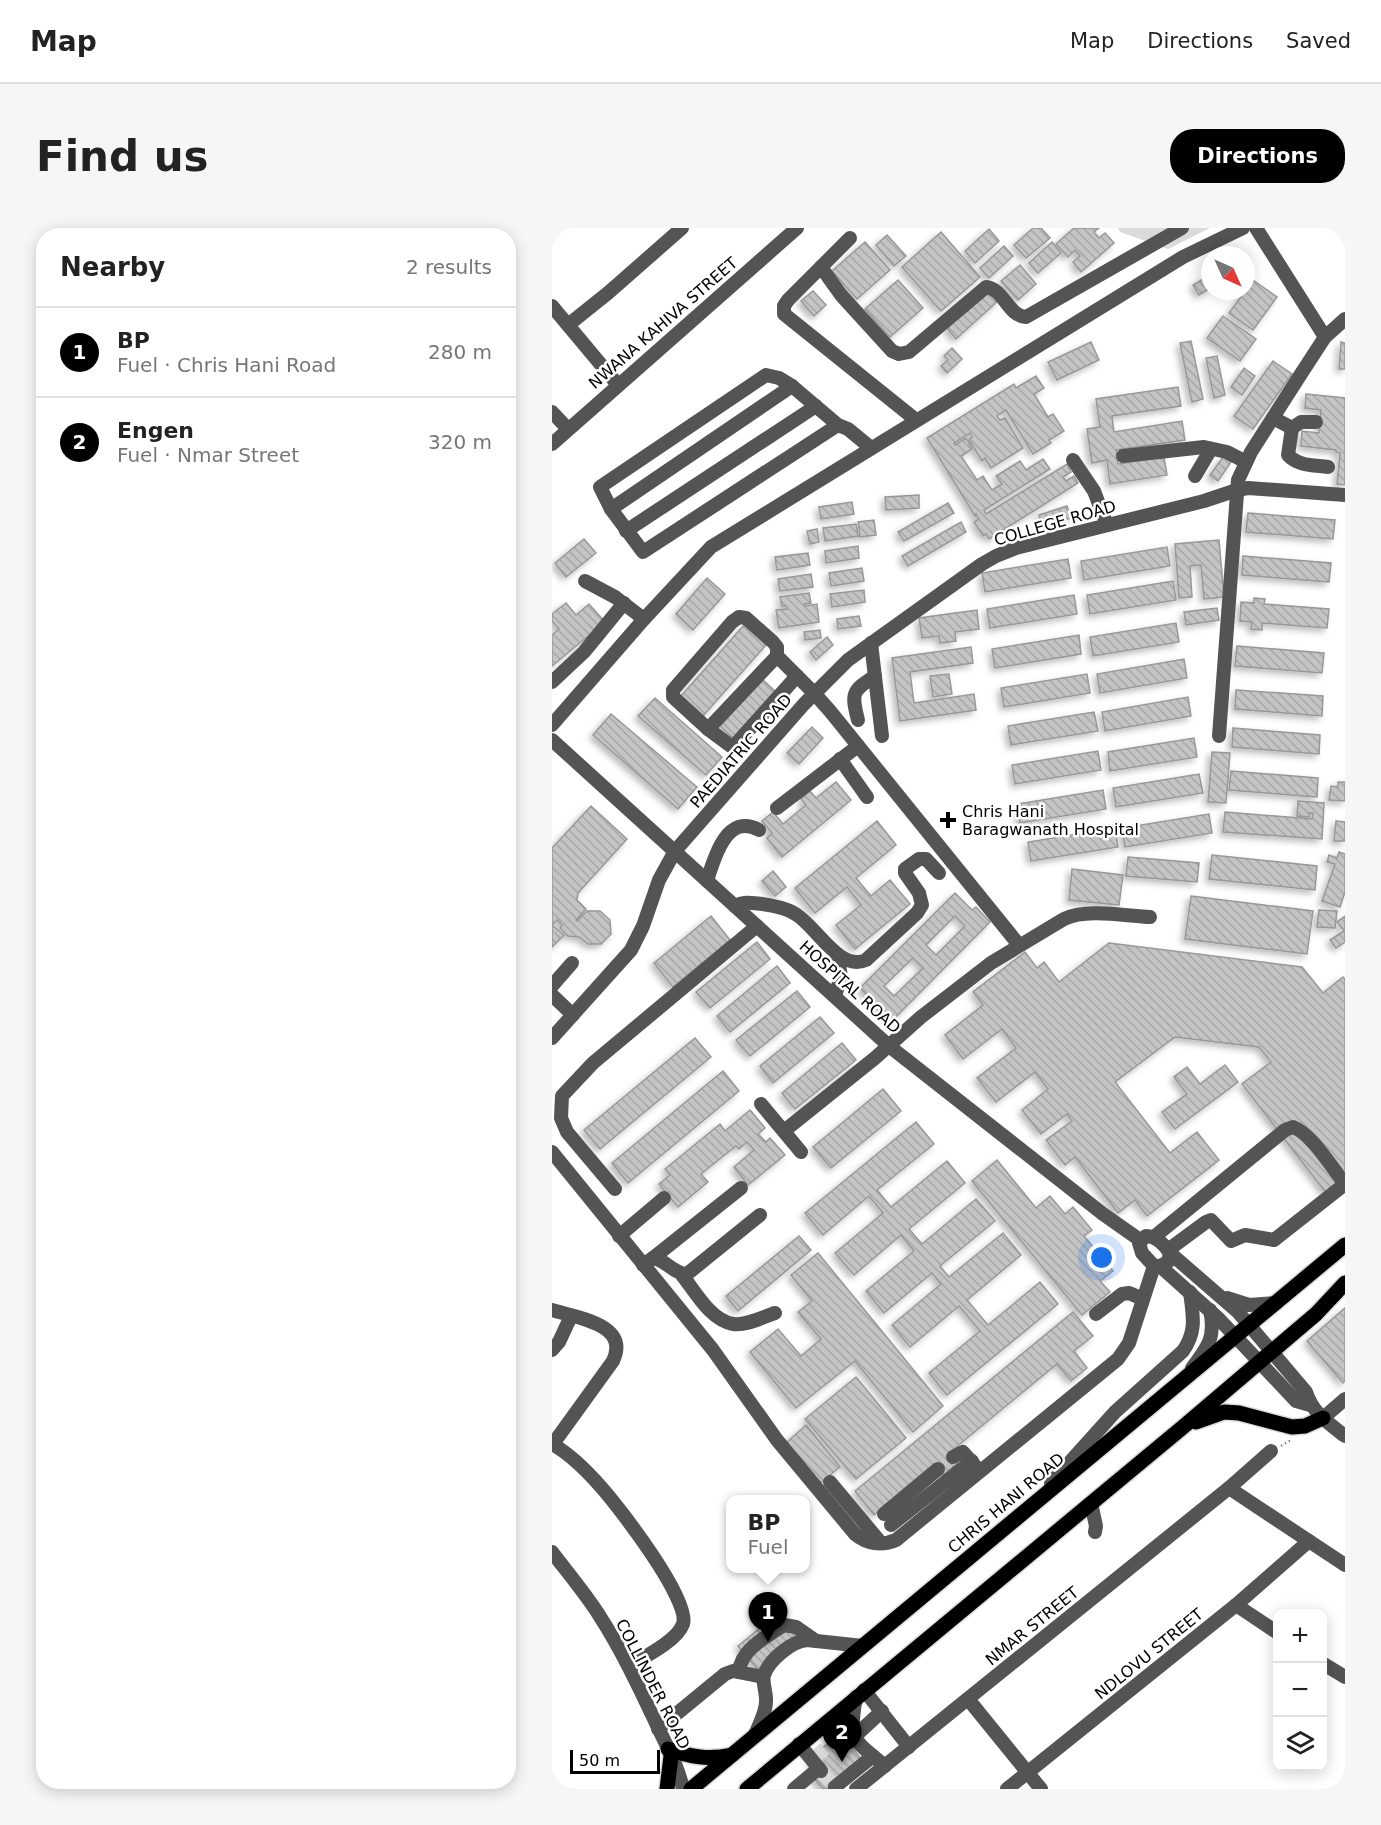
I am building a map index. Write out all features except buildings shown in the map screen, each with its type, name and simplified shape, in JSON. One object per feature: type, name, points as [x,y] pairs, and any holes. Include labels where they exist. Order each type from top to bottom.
[{"type":"main road","name":"CHRIS HANI ROAD","points":[[692,1788],[1345,1245]]},
{"type":"main road","points":[[747,1789],[1260,1362],[1316,1314],[1345,1283]]},
{"type":"main road","points":[[1183,1427],[1224,1412],[1239,1413],[1292,1427],[1305,1426],[1323,1419]]},
{"type":"main road","points":[[667,1789],[670,1753],[715,1759],[733,1755]]},
{"type":"street","points":[[568,325],[682,228]]},
{"type":"street","name":"NWANA KAHIVA STREET","points":[[552,444],[797,228]]},
{"type":"street","points":[[821,267],[866,324],[892,351],[903,354],[909,352],[986,287],[995,290],[1017,315],[1026,317],[1182,228]]},
{"type":"street","points":[[552,726],[644,619],[711,547],[1183,257],[1244,228]]},
{"type":"street","points":[[1256,228],[1325,337]]},
{"type":"street","points":[[850,238],[784,304],[784,314],[916,420]]},
{"type":"street","points":[[552,306],[618,385]]},
{"type":"street","points":[[1219,736],[1238,480],[1246,462],[1325,337],[1345,319]]},
{"type":"street","points":[[838,424],[643,552],[611,509],[600,487],[766,375],[779,378],[792,386],[871,448]]},
{"type":"street","points":[[611,509],[792,386]]},
{"type":"street","points":[[626,531],[816,406]]},
{"type":"street","points":[[552,412],[568,429]]},
{"type":"street","points":[[1273,418],[1292,428]]},
{"type":"street","points":[[1316,422],[1300,422],[1292,428],[1288,454],[1298,463],[1328,467]]},
{"type":"street","points":[[1123,456],[1204,447],[1227,452],[1246,462]]},
{"type":"street","points":[[1195,476],[1211,449]]},
{"type":"street","points":[[1073,460],[1094,491],[1107,525]]},
{"type":"street","name":"COLLEGE ROAD","points":[[814,693],[836,671],[871,643],[956,582],[996,556],[1016,548],[1248,488],[1345,495]]},
{"type":"street","points":[[585,581],[615,597],[644,619]]},
{"type":"street","points":[[552,682],[584,652],[624,603]]},
{"type":"street","points":[[708,729],[777,656],[777,647],[773,642],[746,618],[740,617],[732,622],[673,690],[678,703],[708,729],[727,745],[731,746],[736,744],[797,676]]},
{"type":"street","points":[[598,635],[616,651]]},
{"type":"street","points":[[871,643],[882,736]]},
{"type":"street","points":[[777,656],[814,693]]},
{"type":"street","points":[[858,720],[852,699],[854,692],[875,676]]},
{"type":"street","name":"PAEDIATRIC ROAD","points":[[552,1038],[631,950],[643,926],[659,880],[675,851],[814,693],[1019,945]]},
{"type":"street","name":"HOSPITAL ROAD","points":[[552,740],[889,1046],[1094,1208],[1169,1252],[1250,1324],[1306,1392],[1310,1405]]},
{"type":"street","points":[[777,808],[858,746]]},
{"type":"street","points":[[840,759],[867,797]]},
{"type":"street","points":[[707,880],[713,859],[726,837],[736,828],[743,826],[751,825],[759,830]]},
{"type":"street","points":[[735,906],[741,903],[751,903],[775,906],[793,912],[820,935],[837,955],[856,963],[866,960],[917,914],[922,905],[922,899],[905,873],[905,868],[919,859],[926,859],[939,873]]},
{"type":"street","points":[[784,1131],[972,977],[1019,945],[1071,915],[1150,917]]},
{"type":"street","points":[[615,1190],[567,1132],[561,1118],[562,1096],[593,1063],[757,926]]},
{"type":"street","points":[[835,996],[841,976],[837,955]]},
{"type":"street","points":[[552,986],[572,963]]},
{"type":"street","points":[[552,995],[573,1015]]},
{"type":"street","points":[[761,1104],[801,1152]]},
{"type":"street","points":[[552,1152],[619,1236],[648,1261],[777,1440],[855,1534],[869,1542],[881,1544],[896,1540],[976,1466],[1118,1359],[1129,1343],[1143,1299],[1157,1266],[1168,1262],[1169,1252],[1206,1222],[1211,1220],[1231,1241],[1245,1235],[1274,1240],[1345,1184],[1303,1132],[1293,1127],[1279,1135],[1147,1238],[1139,1247],[1142,1253],[1157,1266],[1190,1292],[1210,1310],[1296,1401],[1310,1405],[1323,1419],[1345,1436]]},
{"type":"street","points":[[648,1261],[741,1188]]},
{"type":"street","points":[[619,1236],[664,1198]]},
{"type":"street","points":[[682,1275],[693,1270],[760,1215]]},
{"type":"street","points":[[648,1261],[665,1262],[682,1275],[709,1309],[733,1324],[775,1313]]},
{"type":"street","points":[[1034,1503],[1103,1424],[1191,1341],[1194,1330],[1190,1292]]},
{"type":"street","points":[[1096,1314],[1122,1294],[1130,1293],[1143,1299]]},
{"type":"street","points":[[1216,1294],[1249,1305],[1276,1303]]},
{"type":"street","points":[[552,1310],[606,1328],[614,1336],[617,1351],[552,1444],[585,1471],[628,1520],[675,1593],[684,1617],[677,1632],[660,1647],[628,1666]]},
{"type":"street","points":[[1184,1379],[1209,1344],[1213,1328],[1210,1310]]},
{"type":"street","points":[[552,1350],[559,1342],[571,1316]]},
{"type":"street","points":[[1323,1419],[1345,1399]]},
{"type":"street","name":"NMAR STREET","points":[[856,1789],[1229,1488],[1271,1451]]},
{"type":"street","points":[[953,1458],[963,1452],[976,1466]]},
{"type":"street","points":[[938,1469],[888,1519],[976,1466]]},
{"type":"street","points":[[830,1482],[881,1544]]},
{"type":"street","points":[[1229,1488],[1345,1566]]},
{"type":"street","points":[[1091,1503],[1096,1526],[1095,1532]]},
{"type":"street","name":"NDLOVU STREET","points":[[1006,1789],[1236,1605],[1309,1541]]},
{"type":"street","name":"COLLINDER ROAD","points":[[552,1552],[598,1613],[628,1666],[680,1775],[692,1788]]},
{"type":"street","points":[[1236,1605],[1273,1630]]},
{"type":"street","points":[[739,1672],[740,1663],[749,1651],[784,1625],[796,1627],[816,1641]]},
{"type":"street","points":[[754,1735],[766,1702],[763,1677],[776,1658],[793,1644],[799,1640],[863,1646]]},
{"type":"street","points":[[1327,1666],[1345,1677]]},
{"type":"street","points":[[658,1729],[725,1674],[733,1671],[763,1677]]},
{"type":"street","points":[[849,1733],[860,1694],[882,1711],[909,1747]]},
{"type":"street","points":[[968,1699],[1041,1789]]},
{"type":"street","points":[[849,1733],[882,1711]]},
{"type":"street","points":[[849,1733],[861,1747],[885,1766]]},
{"type":"street","points":[[794,1789],[816,1764],[799,1744]]},
{"type":"street","points":[[835,1787],[873,1756]]},
{"type":"shaded area","points":[[1118,228],[1210,228],[1168,249],[1120,232]]},
{"type":"tunnel","points":[[814,1758],[841,1735]]},
{"type":"tunnel","points":[[821,1771],[834,1786]]},
{"type":"place","name":"Chris Hani Baragwanath Hospital","points":[[948,820]]},
{"type":"place","name":"BP","points":[[768,1642]]},
{"type":"place","name":"Engen","points":[[842,1762]]}]
